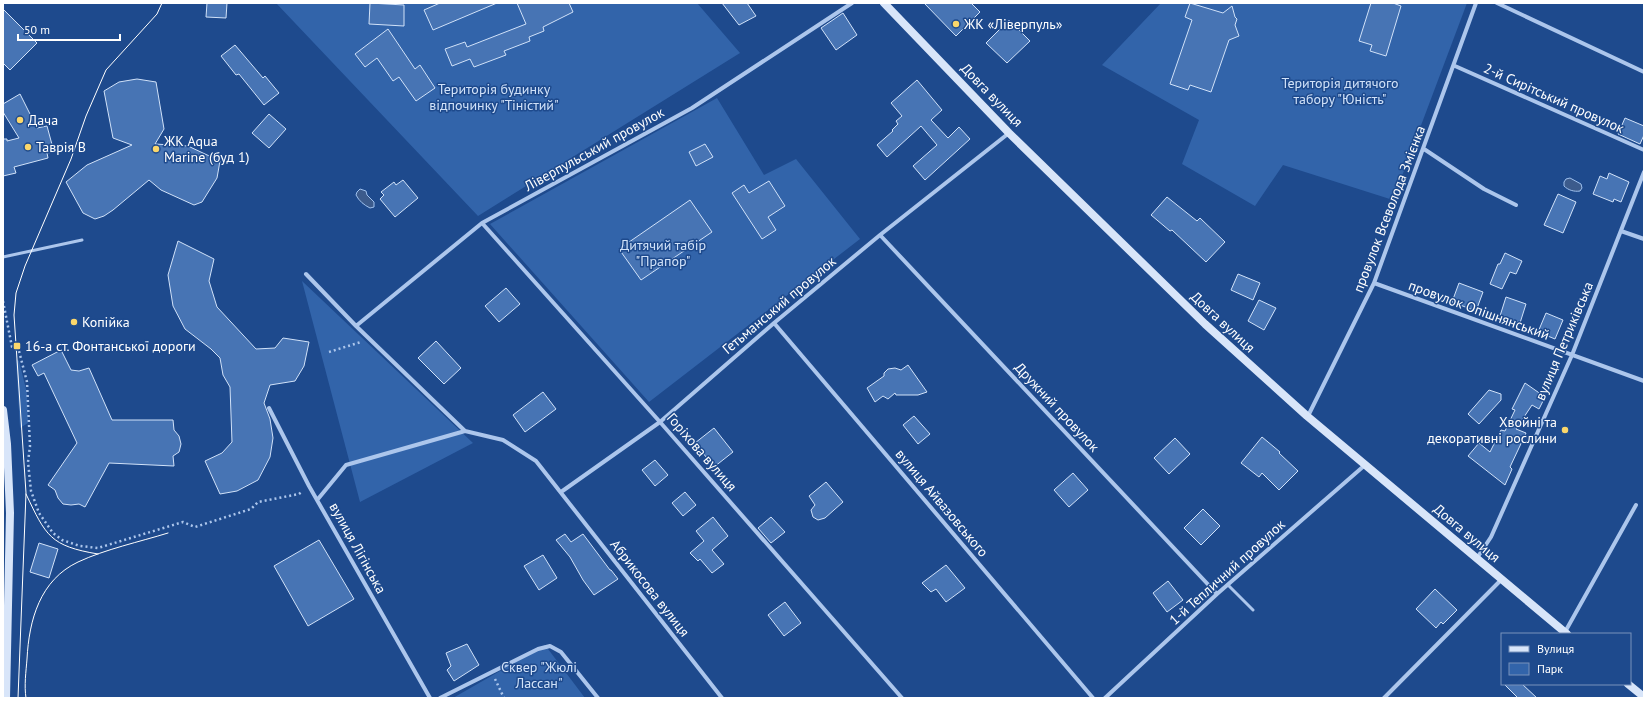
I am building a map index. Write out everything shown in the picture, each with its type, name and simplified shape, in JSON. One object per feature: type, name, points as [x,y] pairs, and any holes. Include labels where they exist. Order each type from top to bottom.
[{"type":"street","name":"Ліверпульський провулок","points":[[356,326],[482,223],[692,108],[852,3]]},
{"type":"street","name":"Довга вулиця","points":[[884,3],[1009,132],[1205,324],[1307,416],[1566,633]]},
{"type":"street","name":"провулок Всеволода Змієнка","points":[[1307,416],[1374,283],[1476,3]]},
{"type":"street","points":[[1497,3],[1644,72]]},
{"type":"street","name":"2-й Сирітський провулок","points":[[1454,66],[1644,150]]},
{"type":"street","name":"Гетьманський провулок","points":[[561,492],[660,422],[774,323],[880,235],[1009,132]]},
{"type":"street","points":[[1424,149],[1484,189],[1516,205]]},
{"type":"street","name":"вулиця Петриківська","points":[[1477,558],[1491,537],[1572,355],[1644,172]]},
{"type":"street","name":"Горіхова вулиця","points":[[482,223],[660,422],[902,698]]},
{"type":"street","points":[[1621,231],[1644,239]]},
{"type":"street","name":"Дружний провулок","points":[[880,235],[1217,594]]},
{"type":"street","points":[[306,274],[356,326],[466,431]]},
{"type":"street","name":"провулок Опішнянський","points":[[1374,283],[1644,381]]},
{"type":"street","name":"вулиця Айвазовського","points":[[774,323],[1093,698]]},
{"type":"street","name":"вулиця Лігінська","points":[[269,408],[310,486],[430,698]]},
{"type":"street","points":[[3,410],[7,444],[10,513],[6,698]]},
{"type":"street","points":[[318,499],[346,465],[466,431]]},
{"type":"street","name":"Абрикосова вулиця","points":[[466,431],[504,440],[536,461],[722,698]]},
{"type":"street","name":"1-й Тепличний провулок","points":[[1104,698],[1217,594],[1365,465]]},
{"type":"street","points":[[1566,633],[1636,505]]},
{"type":"street","points":[[1384,698],[1501,580]]},
{"type":"street","points":[[440,698],[538,649],[550,646],[561,652],[598,698]]},
{"type":"street","points":[[1629,685],[1644,697]]},
{"type":"lane","points":[[3,257],[82,240]]},
{"type":"lane","points":[[1228,585],[1253,610]]},
{"type":"path","points":[[3,301],[12,347],[19,351],[27,382],[30,446],[28,462],[31,491],[39,513],[53,533],[62,540],[80,546],[98,548],[183,522],[196,527],[251,509],[258,502],[298,494]]},
{"type":"path","points":[[329,352],[371,339]]},
{"type":"path","points":[[493,674],[504,698]]},
{"type":"green space","name":"Територія будинку відпочинку \"Тіністий\"","points":[[276,3],[697,3],[740,53],[478,216]]},
{"type":"green space","name":"Територія дитячого табору \"Юність\"","points":[[1161,3],[1467,3],[1393,200],[1283,165],[1255,206],[1182,164],[1199,120],[1102,65]]},
{"type":"green space","name":"Дитячий табір \"Прапор\"","points":[[717,98],[764,175],[796,159],[860,239],[649,402],[490,224]]},
{"type":"green space","points":[[302,281],[473,443],[360,502]]},
{"type":"green space","points":[[16,359],[19,361],[27,393],[28,423],[20,428]]},
{"type":"green space","name":"Сквер \"Жюлі Лассан\"","points":[[545,645],[585,698],[453,698]]},
{"type":"shaded area","points":[[1570,178],[1581,184],[1582,188],[1580,191],[1567,189],[1564,186],[1566,179]]},
{"type":"shaded area","points":[[360,189],[366,191],[367,195],[374,202],[374,207],[370,208],[359,199],[356,195]]},
{"type":"building","points":[[207,3],[227,3],[226,18],[206,17]]},
{"type":"building","points":[[370,3],[404,5],[404,26],[369,24]]},
{"type":"building","points":[[440,3],[497,3],[433,30],[424,10]]},
{"type":"building","points":[[517,3],[569,3],[573,12],[543,27],[544,31],[529,37],[530,41],[504,51],[506,55],[474,67],[470,59],[452,66],[445,49],[465,42],[467,47],[526,24]]},
{"type":"building","points":[[722,3],[747,3],[756,16],[739,25]]},
{"type":"building","name":"ЖК «Ліверпуль»","points":[[924,3],[971,3],[980,12],[956,36]]},
{"type":"building","points":[[1190,3],[1223,13],[1232,6],[1237,19],[1235,25],[1239,36],[1229,40],[1211,92],[1190,85],[1188,90],[1170,84],[1192,20],[1185,17]]},
{"type":"building","points":[[1371,3],[1393,3],[1401,6],[1386,56],[1370,51],[1372,45],[1359,41]]},
{"type":"building","points":[[3,9],[37,43],[10,70],[3,63]]},
{"type":"building","points":[[843,13],[857,35],[836,50],[821,28]]},
{"type":"building","points":[[1009,20],[1030,41],[1007,63],[986,43]]},
{"type":"building","points":[[388,29],[415,69],[420,65],[435,88],[416,101],[399,77],[393,81],[377,58],[365,67],[355,54]]},
{"type":"building","points":[[235,45],[263,78],[265,76],[279,93],[264,105],[239,74],[236,75],[221,56]]},
{"type":"building","name":"ЖК Aqua Marine (буд 1)","points":[[137,79],[156,82],[164,129],[155,144],[188,146],[220,161],[217,178],[202,202],[194,205],[161,190],[149,180],[113,210],[104,216],[95,219],[83,213],[66,182],[87,165],[132,145],[113,138],[104,91],[119,82]]},
{"type":"building","points":[[917,80],[942,110],[931,120],[948,138],[959,127],[970,139],[925,180],[913,166],[937,145],[921,126],[887,157],[877,145],[893,131],[892,130],[898,124],[896,121],[902,116],[891,103]]},
{"type":"building","name":"Таврія В","points":[[20,94],[37,128],[47,126],[54,152],[47,153],[48,158],[14,167],[16,173],[3,176],[3,139],[7,139],[7,141],[19,138],[3,112],[3,104]]},
{"type":"building","points":[[269,114],[286,129],[269,148],[252,133]]},
{"type":"building","points":[[1625,118],[1644,126],[1644,135],[1640,144],[1618,134]]},
{"type":"building","points":[[705,144],[713,157],[696,166],[689,152]]},
{"type":"building","points":[[1609,173],[1629,182],[1621,202],[1614,199],[1613,202],[1593,194],[1600,176],[1607,179]]},
{"type":"building","points":[[403,180],[418,198],[395,217],[380,199],[384,195],[381,192],[394,182],[396,185]]},
{"type":"building","points":[[769,181],[785,206],[768,217],[776,230],[762,239],[732,193],[744,185],[749,193]]},
{"type":"building","points":[[1558,194],[1576,202],[1563,233],[1544,225]]},
{"type":"building","points":[[1167,197],[1197,221],[1200,218],[1225,242],[1206,262],[1172,230],[1170,231],[1151,215]]},
{"type":"building","points":[[690,200],[712,232],[641,280],[619,249]]},
{"type":"building","points":[[178,241],[214,259],[209,281],[217,307],[256,349],[275,348],[283,338],[309,342],[304,366],[295,381],[270,385],[264,403],[270,419],[273,438],[270,457],[258,480],[237,491],[220,494],[205,461],[222,453],[232,442],[230,387],[223,375],[220,358],[185,329],[173,306],[168,275]]},
{"type":"building","points":[[1505,253],[1522,261],[1516,274],[1510,272],[1502,289],[1490,284],[1498,264],[1500,264]]},
{"type":"building","points":[[1238,274],[1260,283],[1253,300],[1231,290]]},
{"type":"building","points":[[1459,283],[1483,292],[1476,311],[1452,302]]},
{"type":"building","points":[[506,288],[520,304],[499,322],[485,306]]},
{"type":"building","points":[[1506,297],[1526,304],[1520,323],[1500,316]]},
{"type":"building","points":[[1259,300],[1276,308],[1264,330],[1248,321]]},
{"type":"building","points":[[1546,313],[1563,320],[1555,339],[1538,332]]},
{"type":"building","points":[[436,341],[461,368],[444,384],[418,358]]},
{"type":"building","points":[[61,350],[71,370],[79,371],[89,368],[112,420],[173,420],[174,430],[179,436],[181,444],[179,452],[173,456],[174,466],[109,463],[85,507],[79,504],[63,504],[58,498],[55,490],[48,485],[77,443],[44,373],[38,376],[32,365]]},
{"type":"building","points":[[908,365],[927,392],[918,395],[896,395],[895,393],[888,399],[883,396],[875,402],[867,388],[884,376],[884,373],[888,369],[895,368],[901,370]]},
{"type":"building","points":[[1525,383],[1545,397],[1539,409],[1532,405],[1516,429],[1526,433],[1510,467],[1512,469],[1505,485],[1468,456],[1479,443],[1490,452],[1501,430],[1505,431],[1515,410],[1512,409]]},
{"type":"building","points":[[1489,390],[1501,394],[1501,400],[1479,424],[1468,414]]},
{"type":"building","points":[[543,392],[556,409],[525,432],[513,415]]},
{"type":"building","points":[[914,416],[930,434],[918,444],[903,425]]},
{"type":"building","points":[[714,428],[733,452],[714,467],[695,443]]},
{"type":"building","points":[[1262,437],[1280,452],[1279,453],[1298,471],[1279,490],[1262,473],[1259,477],[1241,463]]},
{"type":"building","points":[[1175,438],[1190,454],[1169,474],[1154,458]]},
{"type":"building","points":[[655,460],[668,475],[655,486],[642,470]]},
{"type":"building","points":[[1073,473],[1088,490],[1069,507],[1054,490]]},
{"type":"building","points":[[826,482],[843,502],[825,518],[818,520],[813,517],[811,510],[815,505],[809,496]]},
{"type":"building","points":[[685,492],[696,505],[683,516],[672,503]]},
{"type":"building","points":[[1203,509],[1220,526],[1201,545],[1184,528]]},
{"type":"building","points":[[713,517],[728,536],[712,550],[724,564],[712,573],[700,559],[698,561],[690,553],[704,541],[696,531]]},
{"type":"building","points":[[771,517],[785,532],[771,543],[758,528]]},
{"type":"building","points":[[565,534],[571,542],[583,534],[618,579],[594,595],[583,580],[570,557],[556,540]]},
{"type":"building","points":[[319,540],[354,599],[308,626],[274,566]]},
{"type":"building","points":[[39,543],[58,549],[49,578],[30,572]]},
{"type":"building","points":[[543,555],[557,578],[539,590],[524,566]]},
{"type":"building","points":[[946,565],[965,588],[946,602],[936,589],[931,592],[922,583]]},
{"type":"building","points":[[1168,581],[1183,600],[1167,612],[1153,593]]},
{"type":"building","points":[[1435,589],[1457,610],[1443,624],[1441,622],[1436,628],[1416,609]]},
{"type":"building","points":[[785,602],[801,623],[784,636],[768,615]]},
{"type":"building","points":[[467,644],[479,665],[454,681],[447,670],[451,666],[446,653]]},
{"type":"building","points":[[1505,685],[1523,685],[1537,698],[1518,698]]},
{"type":"tram line","points":[[18,698],[26,493],[14,315],[16,293],[25,266],[71,159],[86,116],[106,70],[157,14],[162,3]]},
{"type":"tram line","points":[[26,494],[45,529],[59,543],[82,551],[98,554]]},
{"type":"tram line","points":[[26,698],[25,678],[30,630],[39,603],[54,579],[65,570],[89,557],[111,549],[168,533]]},
{"type":"place","name":"ЖК «Ліверпуль»","points":[[956,24]]},
{"type":"place","name":"Дача","points":[[20,120]]},
{"type":"place","name":"Таврія В","points":[[28,147]]},
{"type":"place","name":"ЖК Aqua Marine (буд 1)","points":[[156,149]]},
{"type":"place","name":"Копійка","points":[[74,322]]},
{"type":"place","name":"16-а ст. Фонтанської дороги","points":[[17,346]]},
{"type":"place","name":"Хвойні та декоративні рослини","points":[[1565,430]]}]
